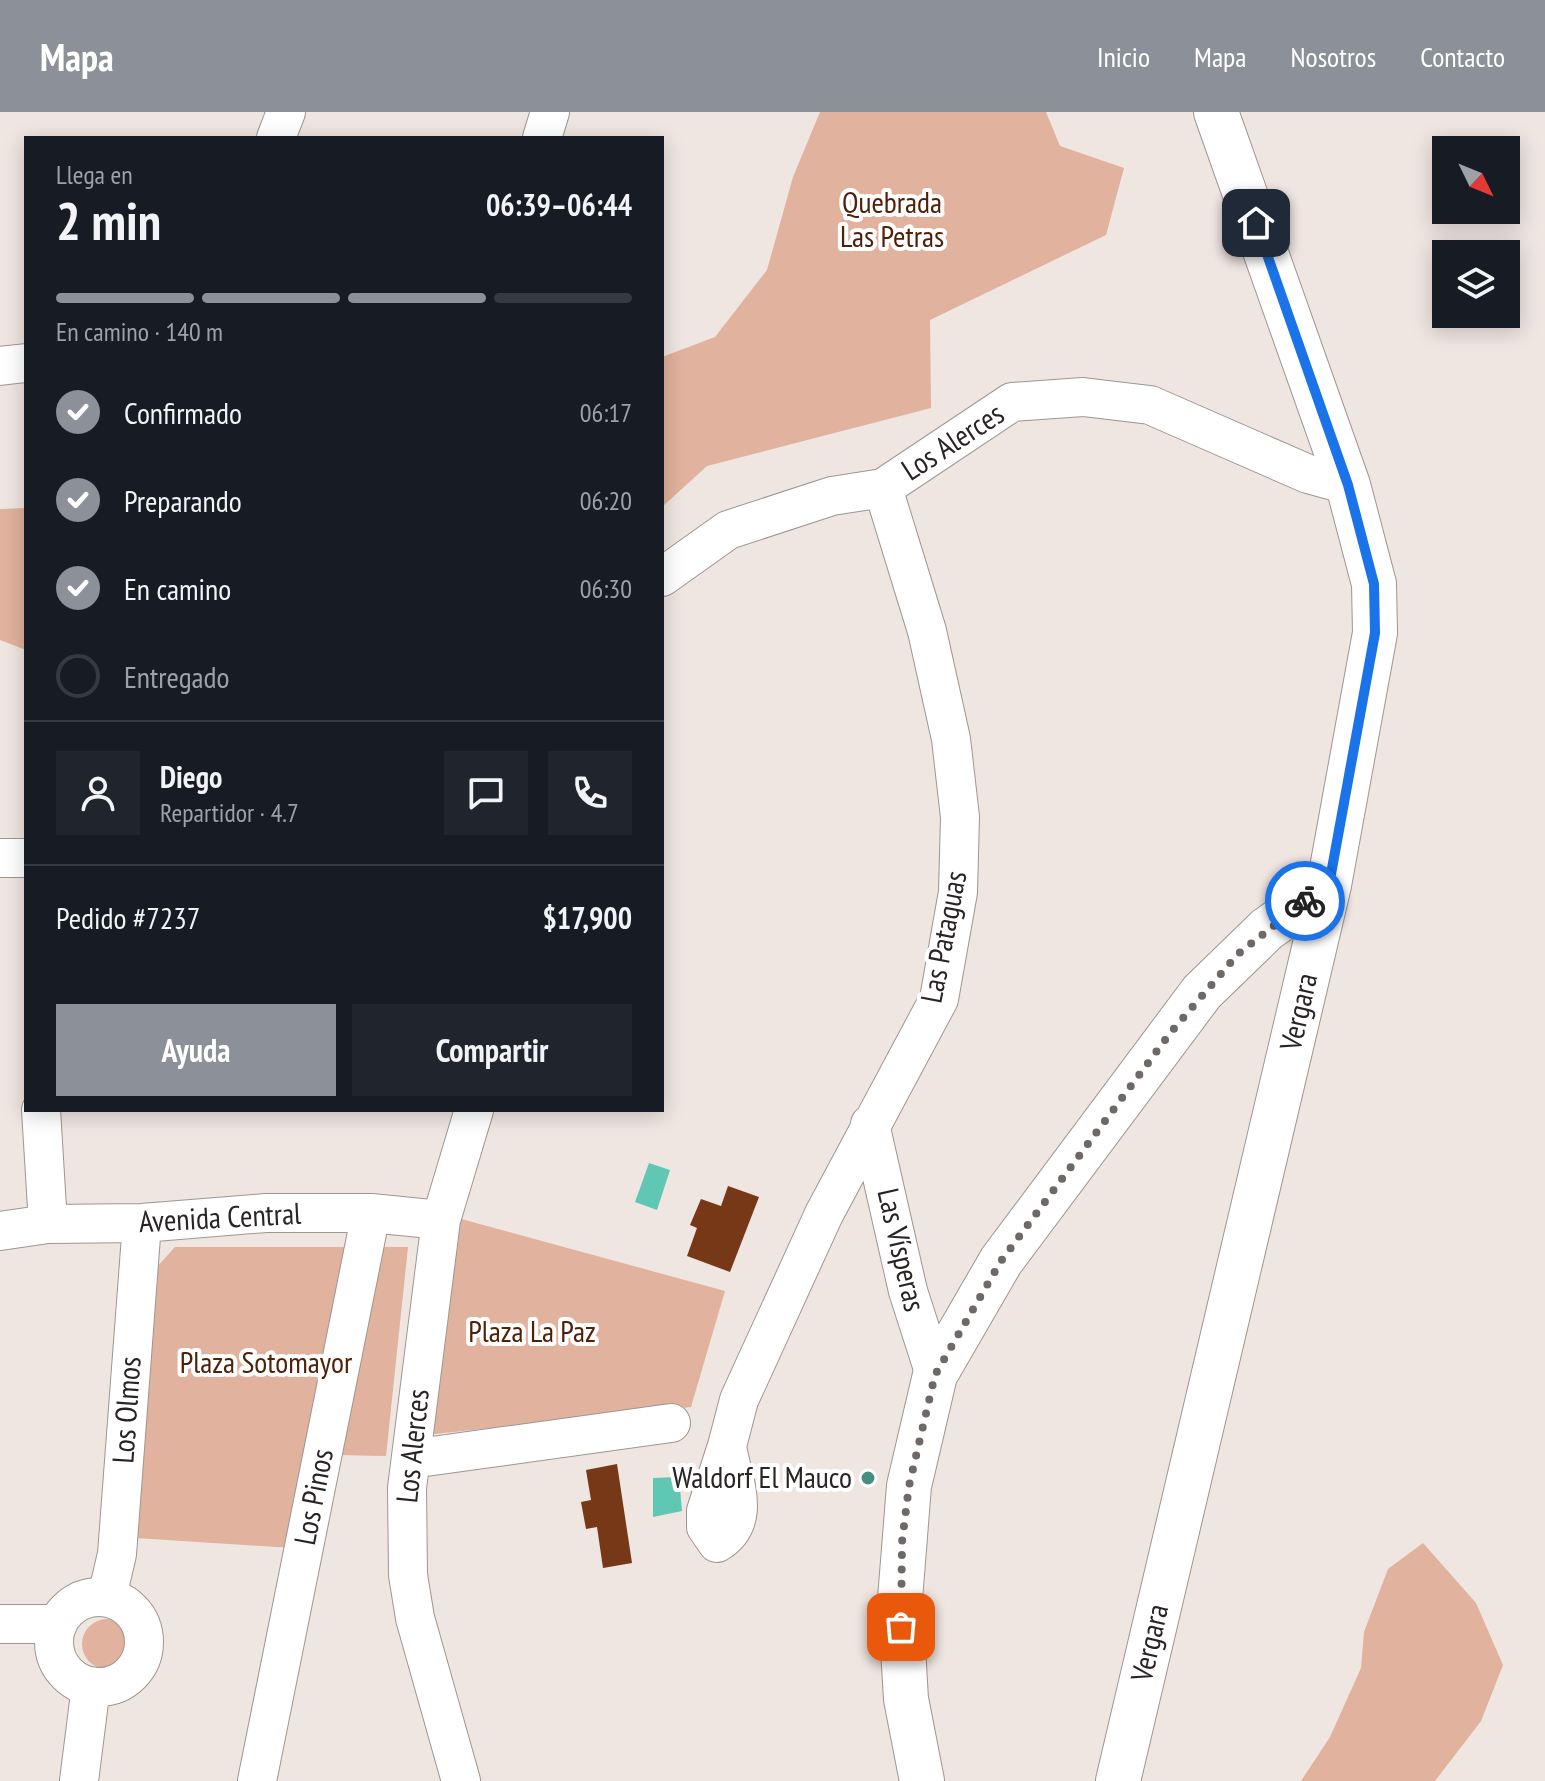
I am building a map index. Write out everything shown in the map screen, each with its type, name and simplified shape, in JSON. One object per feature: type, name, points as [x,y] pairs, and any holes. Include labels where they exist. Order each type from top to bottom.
[{"type":"street","points":[[277,136],[286,112]]},
{"type":"street","points":[[543,136],[550,112]]},
{"type":"street","name":"Vergara","points":[[1118,1781],[1329,885],[1375,633],[1374,584],[1348,485],[1216,112]]},
{"type":"street","points":[[0,366],[24,363]]},
{"type":"street","name":"Los Alerces","points":[[664,576],[728,530],[832,496],[883,488],[1012,402],[1083,397],[1150,405],[1308,474],[1348,485]]},
{"type":"street","name":"Las Pataguas","points":[[727,1446],[739,1400],[824,1214],[939,999],[958,892],[960,817],[951,739],[927,631],[883,488]]},
{"type":"street","points":[[0,858],[24,859]]},
{"type":"street","points":[[922,1781],[906,1699],[900,1584],[909,1486],[935,1375],[1001,1261],[1202,992],[1267,929],[1329,885]]},
{"type":"street","points":[[41,1112],[48,1224]]},
{"type":"street","name":"Los Alerces","points":[[461,1781],[415,1618],[405,1532],[411,1459],[441,1220],[473,1112]]},
{"type":"street","name":"Las Vísperas","points":[[870,1124],[908,1291],[935,1375]]},
{"type":"street","name":"Avenida Central","points":[[0,1231],[48,1224],[142,1223],[266,1213],[371,1213],[441,1220]]},
{"type":"street","name":"Los Pinos","points":[[257,1781],[371,1213]]},
{"type":"street","name":"Los Olmos","points":[[107,1597],[117,1554],[142,1223]]},
{"type":"street","points":[[411,1459],[671,1423]]},
{"type":"street","points":[[107,1597],[132,1610],[140,1622],[144,1650],[131,1674],[106,1686],[91,1686],[79,1682],[60,1664],[55,1651],[58,1624],[78,1602],[107,1597]]},
{"type":"street","points":[[0,1624],[58,1624]]},
{"type":"street","points":[[79,1781],[91,1686]]},
{"type":"green space","name":"Quebrada Las Petras","points":[[820,112],[1046,112],[1060,146],[1124,168],[1106,235],[930,320],[931,408],[707,466],[664,505],[664,356],[715,337],[767,270],[793,177]]},
{"type":"green space","points":[[24,508],[24,649],[0,640],[0,509]]},
{"type":"green space","name":"Plaza La Paz","points":[[454,1217],[725,1291],[691,1407],[425,1435]]},
{"type":"green space","name":"Plaza Sotomayor","points":[[175,1247],[408,1247],[386,1456],[337,1455],[293,1548],[136,1538],[155,1269]]},
{"type":"green space","points":[[1423,1543],[1476,1603],[1503,1665],[1481,1721],[1435,1781],[1301,1781],[1330,1737],[1361,1668],[1364,1632],[1388,1569]]},
{"type":"green space","points":[[97,1620],[117,1620],[131,1634],[131,1654],[117,1668],[97,1668],[83,1654],[83,1634]]},
{"type":"water","points":[[649,1163],[670,1170],[657,1210],[635,1202]]},
{"type":"water","points":[[679,1477],[682,1511],[653,1517],[653,1478]]},
{"type":"building","points":[[728,1186],[759,1197],[730,1272],[687,1256],[697,1228],[690,1225],[701,1199],[721,1206]]},
{"type":"building","points":[[617,1464],[632,1563],[603,1568],[597,1527],[586,1529],[581,1502],[591,1500],[586,1470]]},
{"type":"way so far","points":[[901,1627],[902,1542],[909,1486],[919,1430],[935,1375],[1001,1261],[1202,992],[1238,954],[1305,901]]},
{"type":"place","name":"Waldorf El Mauco","points":[[868,1478]]},
{"type":"route","points":[[1256,223],[1348,485],[1374,584],[1375,633],[1329,885],[1305,901]]}]
